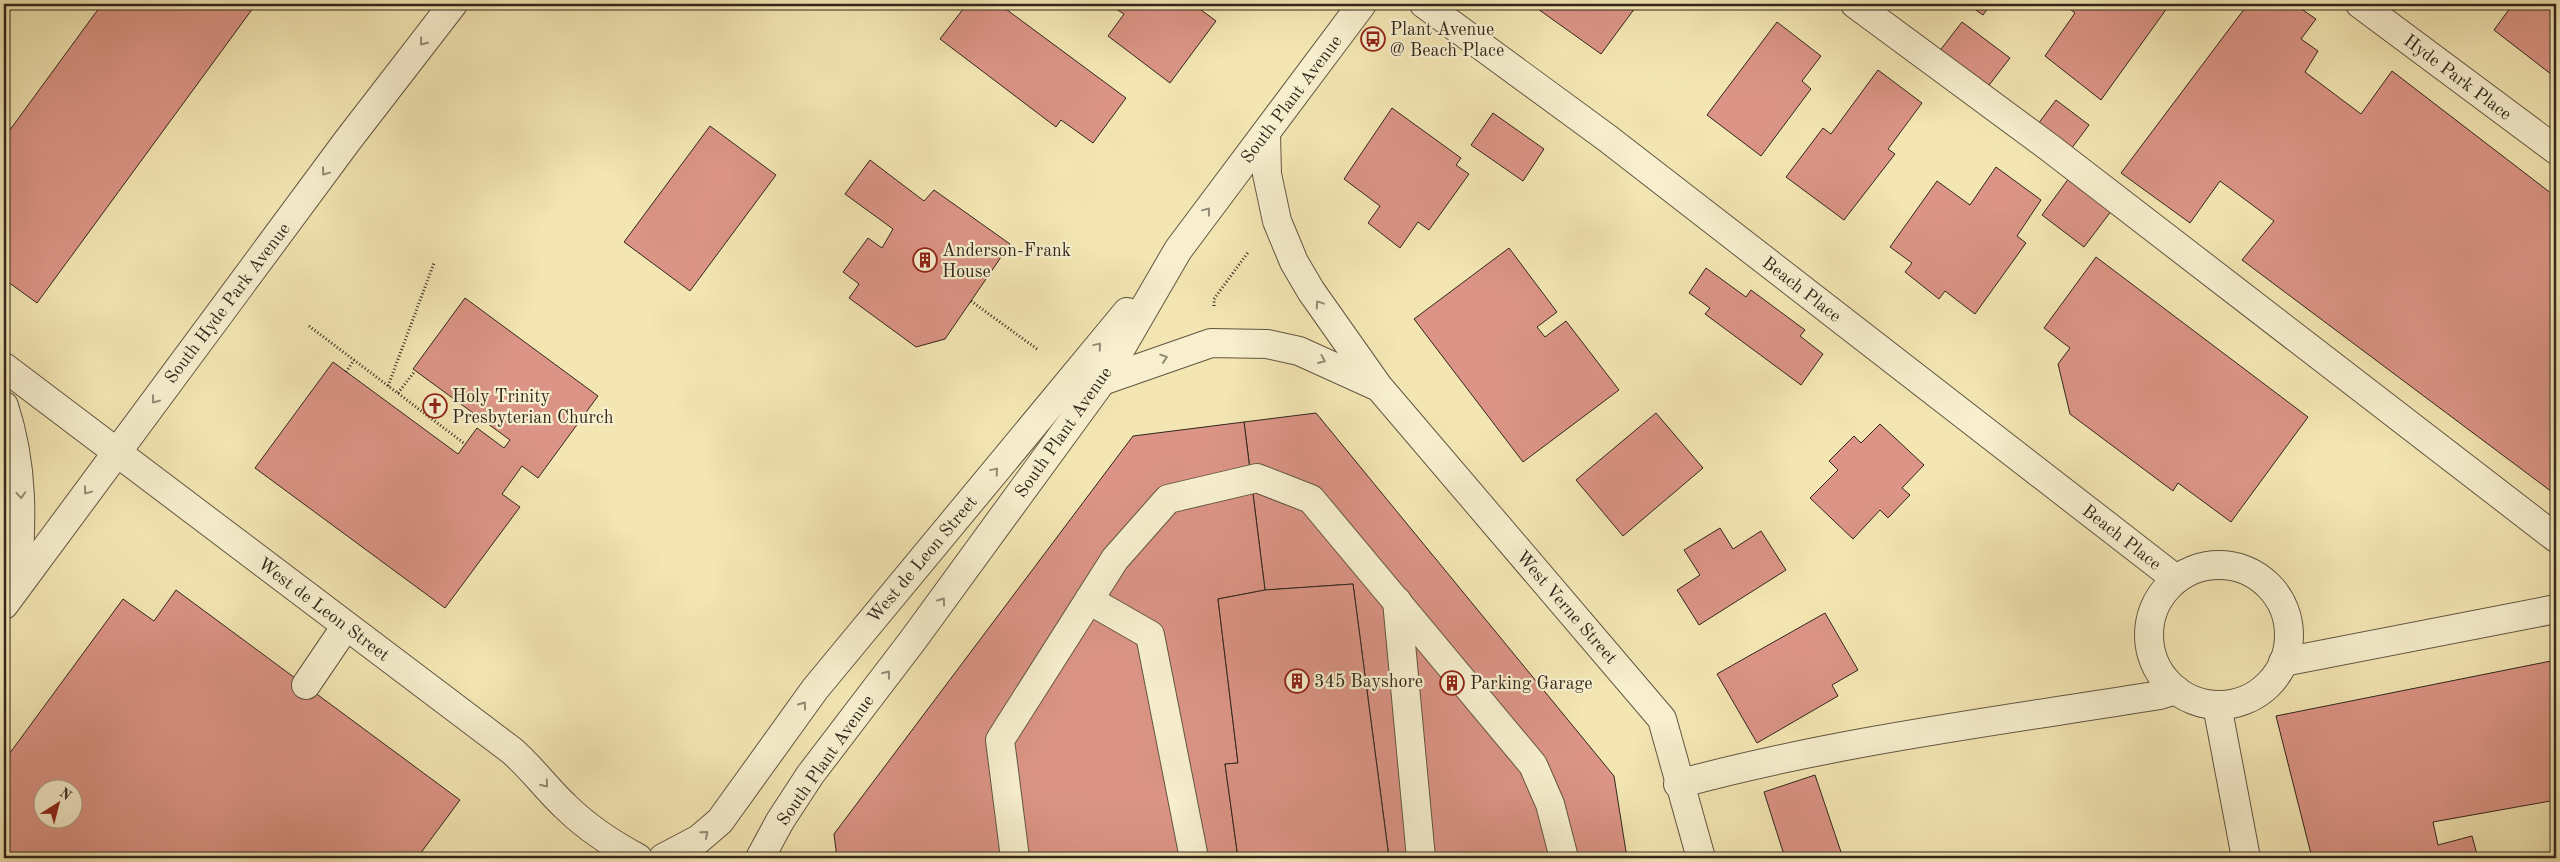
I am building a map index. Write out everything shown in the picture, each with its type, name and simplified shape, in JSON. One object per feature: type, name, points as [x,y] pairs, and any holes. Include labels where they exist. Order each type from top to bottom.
[{"type":"street","name":"South Hyde Park Avenue","points":[[10,595],[453,4]]},
{"type":"street","name":"South Plant Avenue","points":[[760,858],[780,821],[810,775],[913,640],[1102,381],[1178,250],[1362,4]]},
{"type":"street","name":"Beach Place","points":[[1424,4],[1607,138],[2176,579]]},
{"type":"street","points":[[1855,4],[2050,148],[2556,538]]},
{"type":"street","name":"Hyde Park Place","points":[[2360,4],[2556,150]]},
{"type":"street","name":"West Verne Street","points":[[1266,133],[1267,174],[1281,234],[1311,291],[1378,386],[1662,719],[1678,784],[1700,858]]},
{"type":"street","name":"West de Leon Street","points":[[663,858],[699,839],[720,821],[815,689],[1178,250]]},
{"type":"street","name":"West Verne Street","points":[[1102,381],[1211,343],[1267,344],[1299,351],[1378,386]]},
{"type":"street","name":"West de Leon Street","points":[[4,367],[510,750],[542,779],[573,814],[612,843],[638,858]]},
{"type":"street","points":[[4,406],[17,454],[22,523],[10,595]]},
{"type":"street","points":[[1015,858],[1000,740],[1115,559],[1168,499],[1257,478],[1311,499],[1533,765],[1550,804],[1564,858]]},
{"type":"street","points":[[2222,565],[2245,570],[2266,583],[2280,600],[2287,620],[2289,642],[2283,662],[2274,679],[2259,693],[2240,702],[2217,705],[2198,702],[2176,690],[2164,679],[2153,659],[2148,637],[2151,615],[2161,595],[2176,579],[2198,568],[2222,565]]},
{"type":"street","points":[[1089,600],[1150,635],[1194,858]]},
{"type":"street","points":[[1397,601],[1421,858]]},
{"type":"street","points":[[2283,662],[2556,609]]},
{"type":"street","points":[[306,685],[346,626]]},
{"type":"street","points":[[1678,784],[1718,773],[1912,734],[2160,695],[2176,690]]},
{"type":"street","points":[[2217,705],[2246,858]]},
{"type":"path","points":[[1213,316],[1214,299],[1253,246]]},
{"type":"path","points":[[388,386],[434,263]]},
{"type":"path","points":[[972,301],[1037,349]]},
{"type":"path","points":[[308,326],[465,444]]},
{"type":"path","points":[[346,372],[354,360]]},
{"type":"path","points":[[398,393],[416,371]]},
{"type":"building","points":[[102,4],[256,4],[37,303],[4,279],[4,138]]},
{"type":"building","points":[[967,4],[999,4],[1126,98],[1093,143],[1061,120],[1056,127],[940,39]]},
{"type":"building","points":[[1108,4],[1193,4],[1216,21],[1170,83],[1108,36],[1124,14]]},
{"type":"building","points":[[1531,4],[1638,4],[1601,54]]},
{"type":"building","points":[[1967,4],[1991,4],[1983,15]]},
{"type":"building","points":[[2063,4],[2170,4],[2101,100],[2045,56],[2075,13]]},
{"type":"building","points":[[2248,4],[2294,4],[2316,19],[2301,39],[2318,51],[2305,72],[2361,114],[2392,71],[2556,197],[2556,495],[2242,260],[2274,221],[2220,181],[2190,223],[2121,173]]},
{"type":"building","points":[[2513,4],[2543,4],[2556,12],[2556,78],[2494,30]]},
{"type":"building","points":[[1777,22],[1821,56],[1802,81],[1811,89],[1761,156],[1707,115]]},
{"type":"building","points":[[1962,22],[2010,58],[1986,89],[1938,53]]},
{"type":"building","points":[[1878,70],[1922,103],[1888,149],[1895,154],[1844,220],[1786,177],[1823,128],[1831,134]]},
{"type":"building","points":[[2056,100],[2089,125],[2068,153],[2035,128]]},
{"type":"building","points":[[1392,108],[1461,158],[1456,165],[1469,174],[1429,230],[1418,222],[1400,248],[1368,223],[1380,206],[1344,179]]},
{"type":"building","points":[[1493,113],[1544,149],[1523,181],[1471,145]]},
{"type":"building","points":[[710,126],[776,175],[690,291],[624,242]]},
{"type":"building","name":"Anderson-Frank House","points":[[870,160],[924,201],[934,190],[1010,244],[945,339],[916,347],[849,298],[859,284],[843,272],[868,238],[882,248],[893,229],[845,194]]},
{"type":"building","points":[[1996,167],[2041,200],[2017,236],[2026,243],[1975,314],[1945,291],[1939,299],[1905,272],[1912,263],[1890,247],[1937,181],[1970,205]]},
{"type":"building","points":[[2069,178],[2112,210],[2084,247],[2042,215]]},
{"type":"building","points":[[1509,248],[1557,312],[1537,327],[1545,337],[1566,321],[1619,390],[1523,462],[1414,319]]},
{"type":"building","points":[[2096,257],[2308,417],[2231,522],[2178,483],[2173,491],[2070,414],[2058,364],[2070,348],[2044,328]]},
{"type":"building","points":[[1706,268],[1746,297],[1751,290],[1805,330],[1800,336],[1823,354],[1801,385],[1705,314],[1710,308],[1689,293]]},
{"type":"building","points":[[465,298],[598,396],[538,478],[522,466],[502,494],[520,507],[445,608],[255,468],[333,362],[458,454],[477,428],[504,448],[510,440],[413,369]]},
{"type":"building","name":"Parking Garage","points":[[1316,413],[1614,776],[1627,858],[1389,858],[1353,584],[1265,590],[1244,422]]},
{"type":"building","points":[[1656,413],[1703,468],[1623,536],[1576,480]]},
{"type":"building","points":[[1244,422],[1265,590],[1218,599],[1238,763],[1225,764],[1238,858],[837,858],[834,834],[1133,436]]},
{"type":"building","points":[[1880,424],[1924,465],[1902,488],[1910,495],[1888,518],[1880,510],[1853,539],[1810,498],[1838,470],[1829,461],[1854,436],[1861,443]]},
{"type":"building","points":[[1720,528],[1733,549],[1761,531],[1786,570],[1699,625],[1677,590],[1700,575],[1684,550]]},
{"type":"building","name":"345 Bayshore","points":[[1353,584],[1389,858],[1238,858],[1225,764],[1238,763],[1218,599],[1265,590]]},
{"type":"building","points":[[176,590],[460,800],[417,858],[4,858],[4,761],[123,599],[154,621]]},
{"type":"building","points":[[1825,613],[1858,670],[1832,685],[1838,696],[1757,743],[1717,674]]},
{"type":"building","points":[[2556,660],[2556,800],[2433,822],[2438,845],[2472,836],[2478,858],[2312,858],[2276,716]]},
{"type":"building","points":[[1815,775],[1843,858],[1785,858],[1764,792]]},
{"type":"place","name":"Plant Avenue @ Beach Place","points":[[1373,39]]},
{"type":"place","name":"Anderson-Frank House","points":[[925,260]]},
{"type":"place","name":"Holy Trinity Presbyterian Church","points":[[435,406]]},
{"type":"place","name":"345 Bayshore","points":[[1297,681]]},
{"type":"place","name":"Parking Garage","points":[[1452,683]]}]
